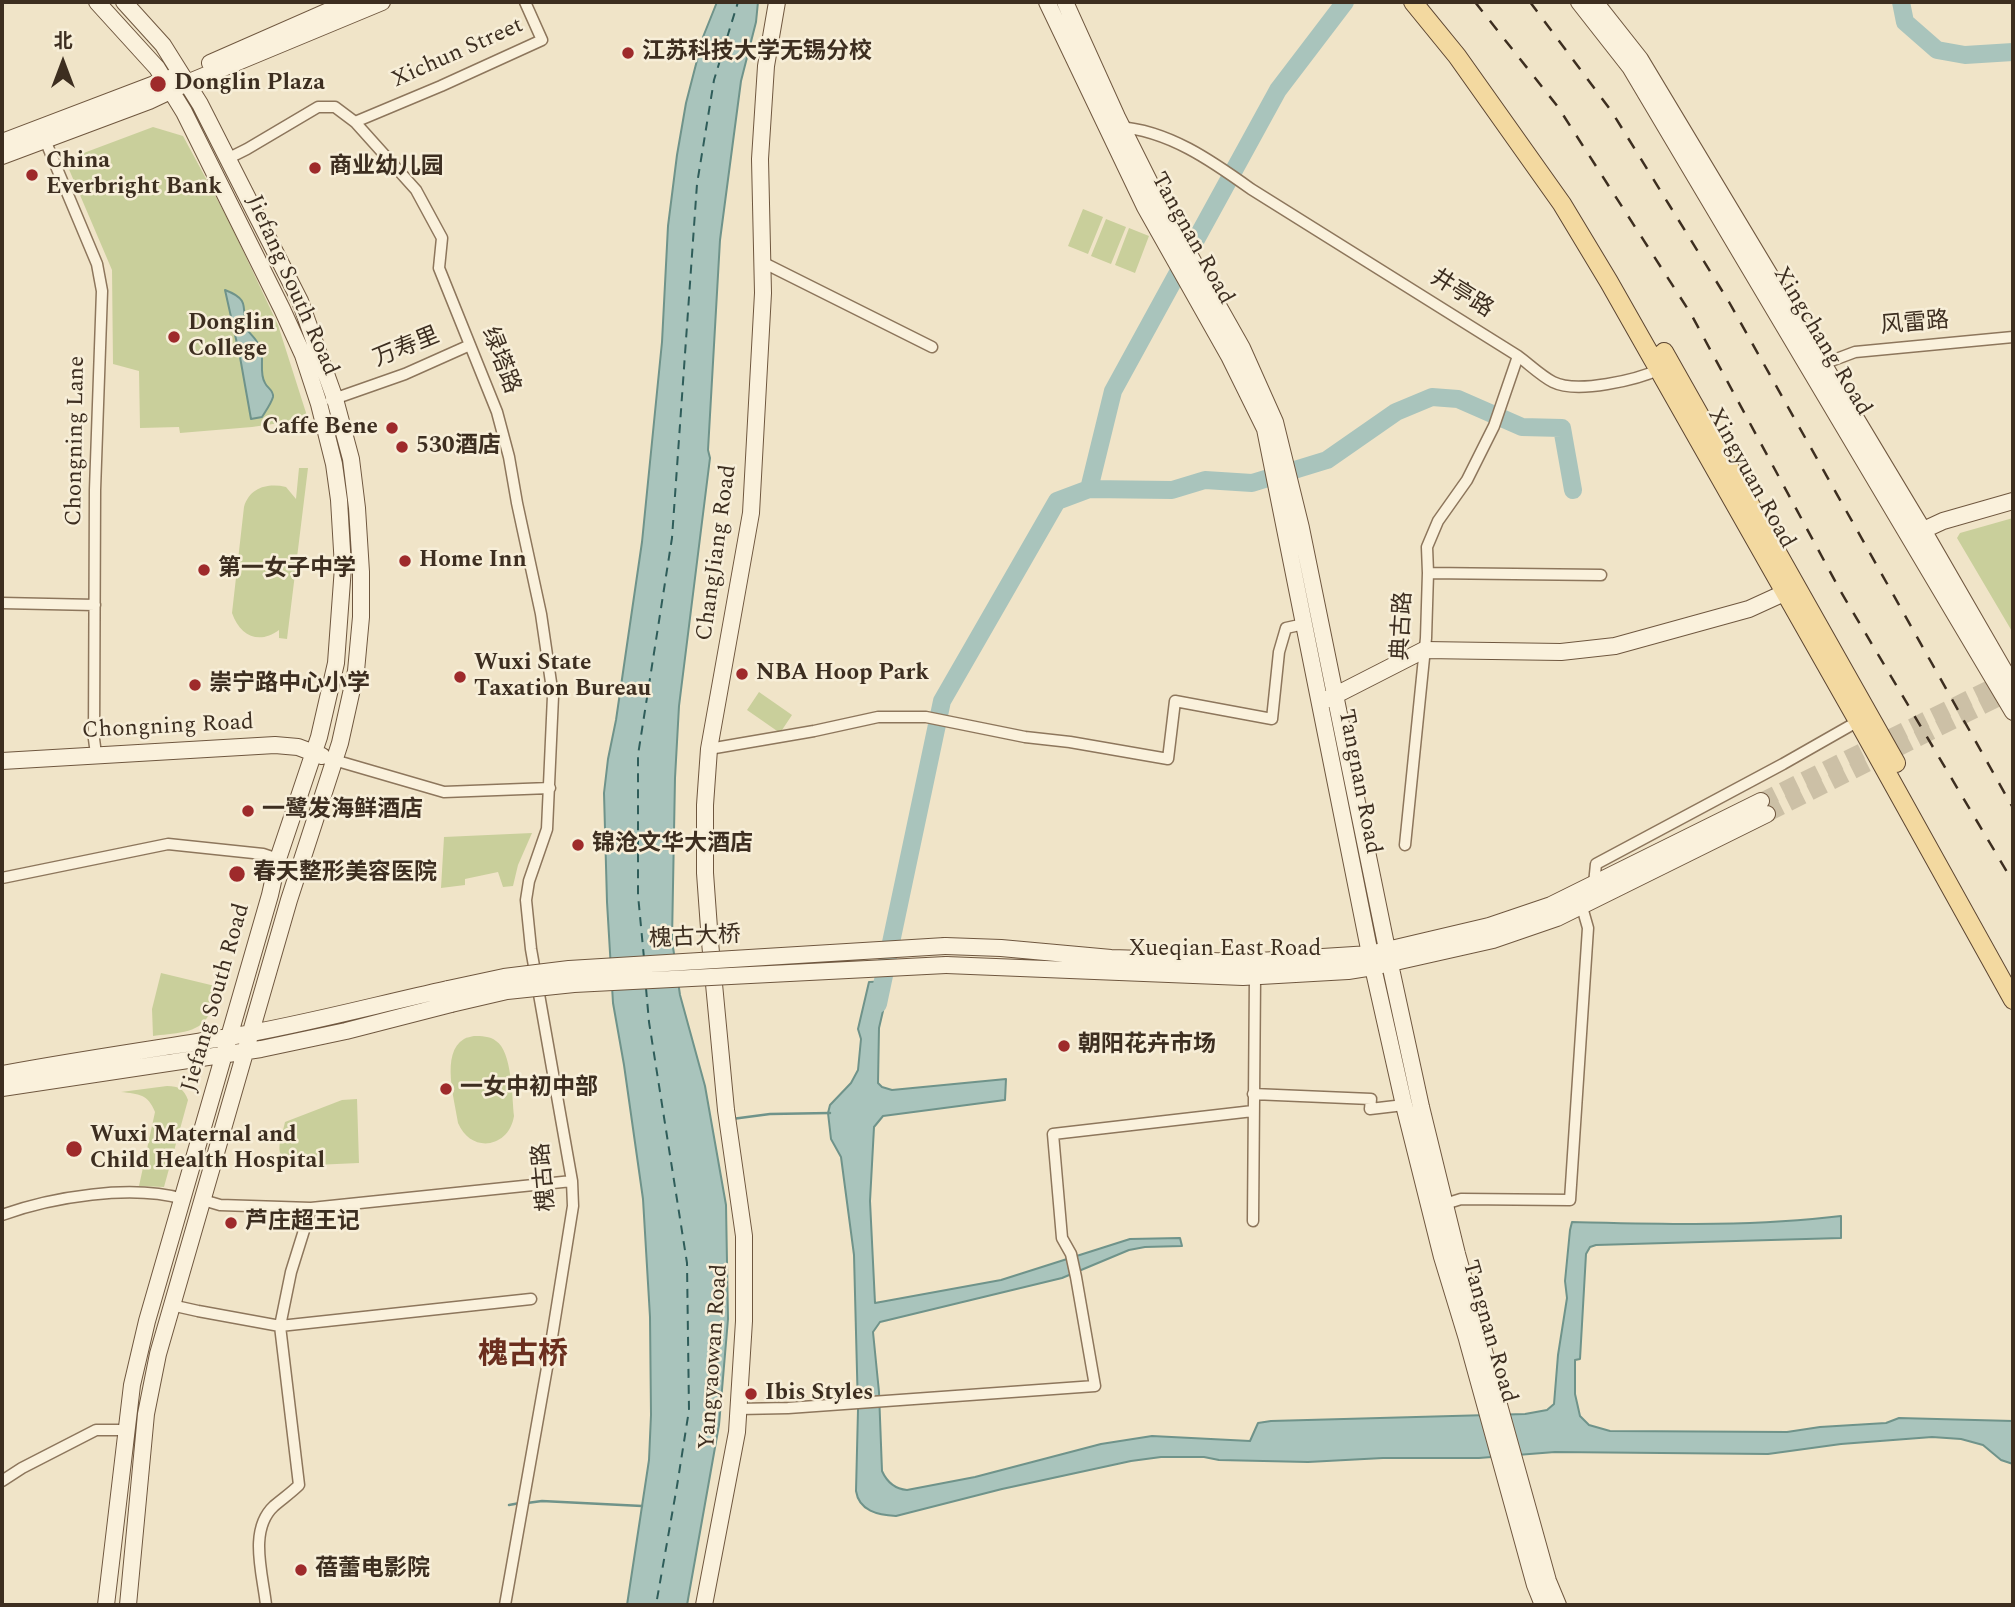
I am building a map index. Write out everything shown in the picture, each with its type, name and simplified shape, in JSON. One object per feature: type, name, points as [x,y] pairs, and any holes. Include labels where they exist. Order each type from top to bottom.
[{"type":"main road","name":"Jiefang South Road","points":[[97,2],[157,68],[184,112],[303,355],[334,464],[343,567],[336,663],[314,753],[278,859],[270,895],[147,1321],[132,1385],[106,1605]]},
{"type":"main road","name":"Jiefang South Road","points":[[124,2],[163,45],[184,79],[229,158],[300,301],[335,399],[351,459],[361,572],[361,617],[356,671],[340,743],[289,900],[158,1354],[146,1414],[128,1605]]},
{"type":"main road","points":[[184,79],[349,2]]},
{"type":"main road","points":[[2,142],[167,86],[382,2]]},
{"type":"main road","name":"ChangJiang Road","points":[[726,1110],[705,873],[705,805],[709,749],[751,513],[763,293],[760,159],[766,66],[777,2]]},
{"type":"main road","name":"Tangnan Road","points":[[1047,2],[1114,127],[1242,348],[1275,422],[1273,440],[1336,695],[1390,964],[1445,1204],[1449,1255],[1467,1339],[1535,1585],[1543,1605]]},
{"type":"main road","name":"Tangnan Road","points":[[1065,2],[1114,127],[1162,237],[1273,440]]},
{"type":"main road","name":"Xingyuan Road","points":[[1413,2],[1457,56],[1562,204],[1791,590]]},
{"type":"main road","name":"Xingyuan Road","points":[[1429,2],[1467,49],[1573,198],[1626,286],[1791,590],[2013,974]]},
{"type":"main road","name":"Xingchang Road","points":[[1579,2],[1630,67],[2013,686]]},
{"type":"main road","name":"Xingchang Road","points":[[1595,2],[1640,59],[1823,363],[2013,712]]},
{"type":"main road","points":[[2,156],[149,101],[167,86]]},
{"type":"main road","points":[[1917,534],[1943,521],[2013,501]]},
{"type":"main road","name":"Tangnan Road","points":[[1289,509],[1304,624],[1319,704],[1371,961],[1404,1105],[1548,1581],[1558,1605]]},
{"type":"main road","points":[[1319,704],[1424,650],[1561,652],[1615,646],[1749,609],[1791,590]]},
{"type":"main road","name":"Xingyuan Road","points":[[1863,718],[2013,1000]]},
{"type":"main road","name":"Chongning Road","points":[[2,761],[275,744],[298,747],[334,760]]},
{"type":"main road","name":"Xueqian East Road","points":[[946,946],[1111,958],[1243,962],[1371,961],[1390,964],[1493,940],[1557,918],[1764,808],[1551,905],[1371,961],[1349,971],[1255,977],[946,965]]},
{"type":"main road","name":"槐古大桥","points":[[449,996],[504,977],[569,969],[946,946]]},
{"type":"main road","name":"槐古大桥","points":[[449,996],[574,984],[946,965]]},
{"type":"main road","points":[[2,1074],[74,1060],[228,1037],[449,996]]},
{"type":"main road","points":[[2,1088],[246,1051],[346,1031],[449,996]]},
{"type":"main road","name":"Yangyaowan Road","points":[[704,1605],[737,1432],[744,1321],[744,1236],[726,1110]]},
{"type":"street","name":"Xichun Street","points":[[355,122],[542,40],[525,2]]},
{"type":"street","name":"绿塔路","points":[[229,158],[318,107],[335,107],[355,122],[416,190],[442,238],[439,268],[497,412],[509,457],[541,614],[553,695],[550,788]]},
{"type":"street","name":"井亭路","points":[[1114,127],[1169,138],[1222,168],[1251,189],[1518,356],[1554,383],[1575,386],[1623,382],[1644,377],[1660,369]]},
{"type":"street","name":"Chongning Lane","points":[[45,140],[97,264],[102,290],[95,490],[96,754]]},
{"type":"street","points":[[762,262],[932,347]]},
{"type":"street","name":"风雷路","points":[[1823,363],[1855,352],[2013,337]]},
{"type":"street","name":"万寿里","points":[[319,404],[405,374],[470,345]]},
{"type":"street","name":"典古路","points":[[1405,845],[1424,650],[1427,547],[1438,521],[1467,480],[1494,426],[1518,356]]},
{"type":"street","points":[[1428,573],[1601,575]]},
{"type":"street","points":[[2,603],[95,606]]},
{"type":"street","points":[[709,749],[878,717],[926,717],[1025,737],[1168,759],[1175,701],[1272,719],[1279,652],[1286,628],[1304,624]]},
{"type":"street","points":[[1594,884],[1596,864],[1863,718]]},
{"type":"street","points":[[334,760],[444,792],[550,788]]},
{"type":"street","name":"槐古路","points":[[505,1605],[573,1206],[572,1181],[531,949],[526,900],[529,881],[547,829],[550,788]]},
{"type":"street","points":[[2,878],[168,844],[263,854],[278,859]]},
{"type":"street","points":[[1445,1204],[1461,1199],[1570,1200],[1588,928],[1582,907]]},
{"type":"street","points":[[1253,1221],[1255,977]]},
{"type":"street","points":[[1253,1094],[1371,1099],[1370,1109],[1404,1105]]},
{"type":"street","points":[[738,1409],[788,1408],[1095,1386],[1071,1254],[1062,1238],[1053,1134],[1253,1111]]},
{"type":"street","points":[[203,1200],[220,1205],[311,1208],[572,1181]]},
{"type":"street","points":[[2,1214],[54,1200],[130,1193],[167,1194],[183,1199]]},
{"type":"street","points":[[266,1605],[258,1550],[261,1528],[272,1507],[299,1485],[280,1326],[292,1272],[311,1208]]},
{"type":"street","points":[[171,1305],[280,1326],[531,1300]]},
{"type":"street","points":[[2,1481],[96,1430],[126,1430]]},
{"type":"green space","points":[[153,127],[183,136],[230,223],[278,325],[308,419],[180,433],[179,427],[140,428],[139,371],[113,364],[112,270],[65,160]]},
{"type":"green space","points":[[1083,209],[1103,217],[1088,254],[1068,246]]},
{"type":"green space","points":[[1106,219],[1126,227],[1111,264],[1091,256]]},
{"type":"green space","points":[[1129,228],[1149,236],[1135,273],[1115,265]]},
{"type":"green space","points":[[299,468],[308,468],[287,639],[279,638],[279,630],[264,637],[251,636],[235,621],[232,613],[244,507],[255,491],[266,486],[286,487],[296,499]]},
{"type":"green space","points":[[2013,518],[2013,633],[1957,538],[1960,533]]},
{"type":"green space","points":[[759,692],[792,715],[780,733],[747,710]]},
{"type":"green space","points":[[532,833],[518,865],[513,886],[503,887],[498,872],[465,879],[465,885],[441,888],[444,837]]},
{"type":"green space","points":[[161,973],[215,986],[209,1014],[199,1026],[184,1032],[153,1036],[152,1009]]},
{"type":"green space","points":[[474,1036],[491,1038],[501,1046],[510,1075],[514,1116],[511,1127],[505,1135],[489,1143],[480,1143],[464,1133],[458,1123],[452,1090],[453,1055],[464,1039]]},
{"type":"green space","points":[[167,1086],[181,1089],[188,1100],[164,1187],[139,1186],[155,1112],[142,1096],[121,1092]]},
{"type":"green space","points":[[357,1099],[359,1163],[292,1166],[286,1162],[280,1152],[285,1122],[342,1100]]},
{"type":"water","points":[[717,2],[758,2],[756,22],[741,81],[720,240],[708,450],[710,458],[679,706],[672,940],[680,995],[705,1086],[726,1205],[728,1319],[719,1425],[687,1605],[627,1605],[649,1460],[650,1317],[643,1199],[613,1003],[604,793],[642,542],[662,342],[668,226],[677,155],[686,103],[703,37]]},
{"type":"water","points":[[225,290],[241,300],[245,327],[261,350],[263,379],[273,395],[262,417],[251,419]]},
{"type":"water","points":[[890,981],[879,1028],[878,1083],[882,1087],[892,1090],[1006,1079],[1005,1100],[883,1116],[874,1127],[870,1201],[875,1303],[1001,1280],[1130,1239],[1180,1238],[1182,1246],[1129,1250],[1062,1278],[880,1322],[873,1332],[879,1392],[882,1471],[889,1482],[899,1488],[907,1490],[975,1477],[1101,1444],[1152,1436],[1250,1441],[1258,1423],[1271,1421],[1525,1414],[1547,1410],[1554,1404],[1567,1298],[1565,1281],[1572,1222],[1741,1223],[1841,1216],[1841,1238],[1590,1247],[1586,1254],[1580,1359],[1575,1360],[1575,1394],[1580,1416],[1589,1425],[1610,1431],[1787,1432],[1886,1423],[1899,1418],[2013,1421],[2013,1464],[2001,1460],[1983,1445],[1961,1439],[1932,1437],[1841,1444],[1768,1454],[1555,1452],[1479,1458],[1383,1458],[1308,1462],[1161,1457],[1002,1489],[896,1516],[870,1511],[861,1503],[856,1491],[858,1410],[854,1255],[841,1157],[831,1139],[828,1113],[830,1105],[851,1083],[858,1070],[861,1039],[858,1029],[869,982]]},
{"type":"waterway","points":[[878,1004],[942,701],[1057,501],[1089,489],[1113,391],[1278,90],[1345,2]]},
{"type":"waterway","points":[[1901,2],[1905,22],[1937,50],[1965,55],[2013,52]]},
{"type":"waterway","points":[[1089,489],[1172,490],[1205,480],[1252,483],[1327,460],[1396,412],[1432,397],[1458,399],[1522,427],[1562,428],[1573,490]]},
{"type":"waterway","points":[[732,1119],[770,1114],[830,1113]]},
{"type":"waterway","points":[[527,1503],[542,1501],[642,1506]]},
{"type":"waterway","points":[[509,1505],[520,1503]]},
{"type":"ferry route","points":[[644,958],[638,895],[638,755],[672,538],[697,184],[714,80],[738,2]]},
{"type":"ferry route","points":[[646,988],[687,1263],[689,1410],[656,1605]]},
{"type":"tunnel","points":[[1761,801],[2008,679]]},
{"type":"tunnel","points":[[1767,814],[2013,691]]},
{"type":"railway","points":[[1475,2],[1558,107],[1691,314],[1841,592],[2013,882]]},
{"type":"railway","points":[[1530,2],[1612,112],[1729,302],[2013,808]]},
{"type":"place","name":"江苏科技大学无锡分校","points":[[628,53]]},
{"type":"place","name":"Donglin Plaza","points":[[158,84]]},
{"type":"place","name":"商业幼儿园","points":[[315,168]]},
{"type":"place","name":"China Everbright Bank","points":[[32,175]]},
{"type":"place","name":"Donglin College","points":[[174,337]]},
{"type":"place","name":"Caffe Bene","points":[[392,428]]},
{"type":"place","name":"530酒店","points":[[402,447]]},
{"type":"place","name":"Home Inn","points":[[405,561]]},
{"type":"place","name":"第一女子中学","points":[[204,570]]},
{"type":"place","name":"NBA Hoop Park","points":[[742,674]]},
{"type":"place","name":"Wuxi State Taxation Bureau","points":[[460,677]]},
{"type":"place","name":"崇宁路中心小学","points":[[195,685]]},
{"type":"place","name":"一鹭发海鲜酒店","points":[[248,811]]},
{"type":"place","name":"锦沧文华大酒店","points":[[578,845]]},
{"type":"place","name":"春天整形美容医院","points":[[237,874]]},
{"type":"place","name":"朝阳花卉市场","points":[[1064,1046]]},
{"type":"place","name":"一女中初中部","points":[[446,1089]]},
{"type":"place","name":"Wuxi Maternal and Child Health Hospital","points":[[74,1149]]},
{"type":"place","name":"芦庄超王记","points":[[231,1223]]},
{"type":"place","name":"Ibis Styles","points":[[751,1394]]},
{"type":"place","name":"蓓蕾电影院","points":[[301,1570]]},
{"type":"district","name":"槐古桥","points":[[523,1357]]}]
